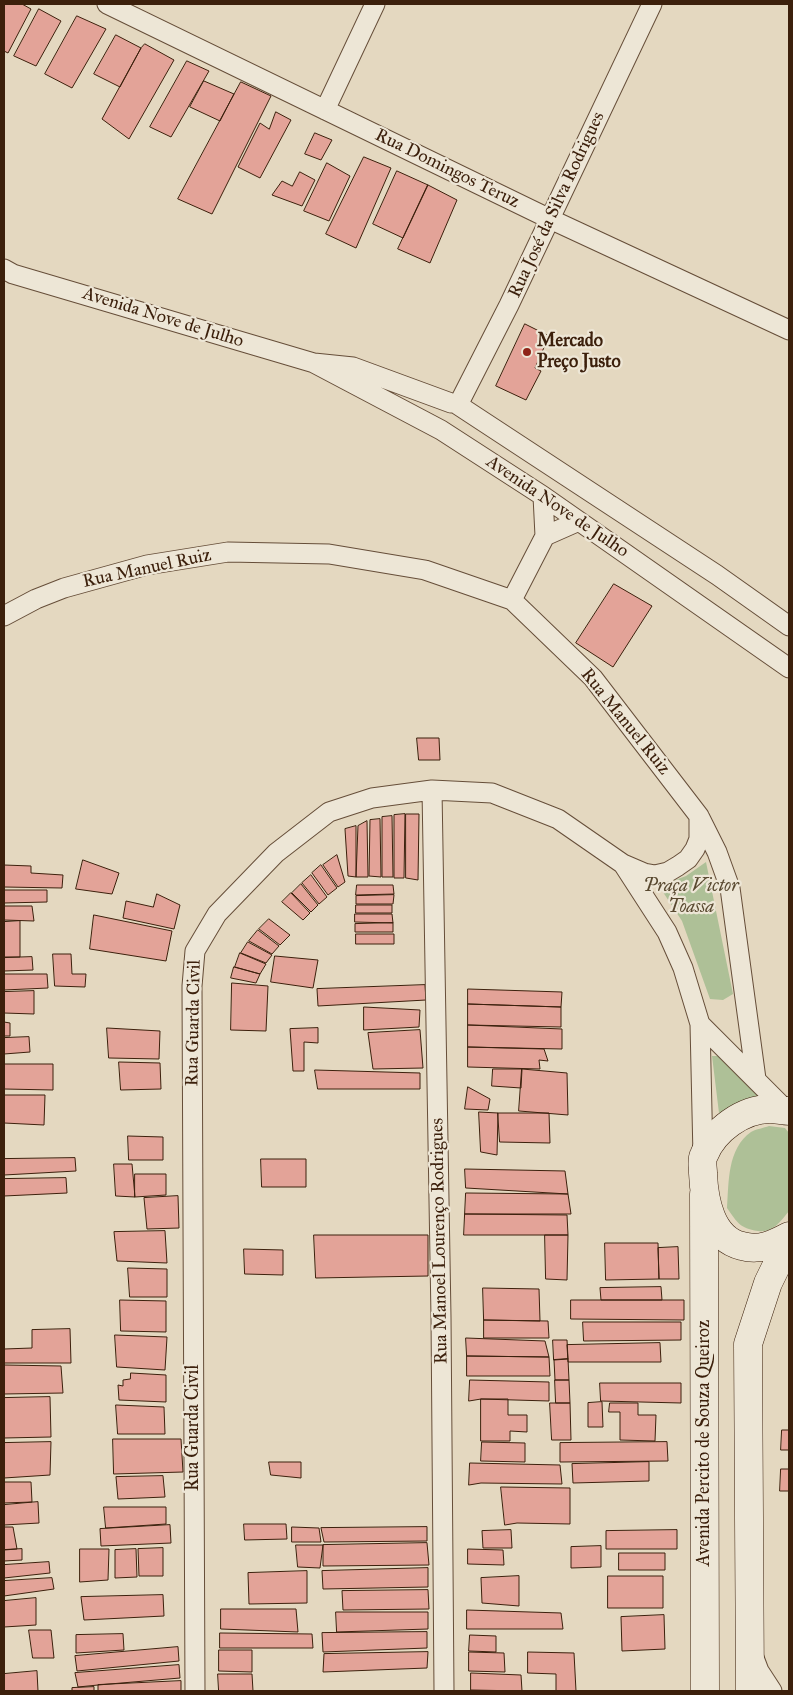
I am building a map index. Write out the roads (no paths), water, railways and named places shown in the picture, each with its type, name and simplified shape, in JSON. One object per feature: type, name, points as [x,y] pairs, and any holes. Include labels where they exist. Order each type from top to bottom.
[{"type":"main road","points":[[703,1156],[713,1138],[739,1117],[769,1109],[789,1111]]},
{"type":"main road","name":"Avenida Percito de Souza Queiroz","points":[[703,1156],[705,1691]]},
{"type":"main road","points":[[704,1194],[714,1224],[733,1243],[759,1248],[772,1245],[789,1236]]},
{"type":"main road","points":[[750,1691],[748,1344],[768,1283],[789,1240]]},
{"type":"street","name":"Rua Domingos Teruz","points":[[107,4],[550,219],[789,330]]},
{"type":"street","points":[[325,110],[375,4]]},
{"type":"street","name":"Rua José da Silva Rodrigues","points":[[454,404],[509,305],[652,4]]},
{"type":"street","name":"Avenida Nove de Julho","points":[[7,273],[314,363],[353,367],[454,404],[717,575],[789,626]]},
{"type":"street","name":"Avenida Nove de Julho","points":[[314,363],[441,430],[543,496],[789,668]]},
{"type":"street","points":[[441,430],[435,424],[434,416],[437,408],[443,404],[454,404]]},
{"type":"street","points":[[512,600],[545,536],[543,496]]},
{"type":"street","points":[[545,536],[579,521]]},
{"type":"street","name":"Rua Manuel Ruiz","points":[[4,616],[36,599],[64,588],[147,565],[228,552],[329,554],[425,570],[512,600],[593,678],[699,816],[717,852],[730,888],[756,1079]]},
{"type":"street","points":[[4,630],[36,599]]},
{"type":"street","name":"Rua Guarda Civil","points":[[195,1691],[192,986],[195,951],[217,914],[276,853],[329,812],[372,798],[432,790],[492,793],[558,819],[623,864],[655,875],[668,872],[678,866],[688,859],[696,849],[699,838],[699,816]]},
{"type":"street","name":"Rua Manoel Lourenço Rodrigues","points":[[432,790],[441,1317],[444,1691]]},
{"type":"street","points":[[623,864],[667,932],[683,968],[700,1024],[703,1156]]},
{"type":"street","points":[[700,1024],[789,1111]]},
{"type":"street","points":[[749,1646],[759,1671],[772,1691]]},
{"type":"place","name":"Mercado Preço Justo","points":[[527,352]]},
{"type":"park label","name":"Praça Victor Toassa","points":[[691,898]]}]
